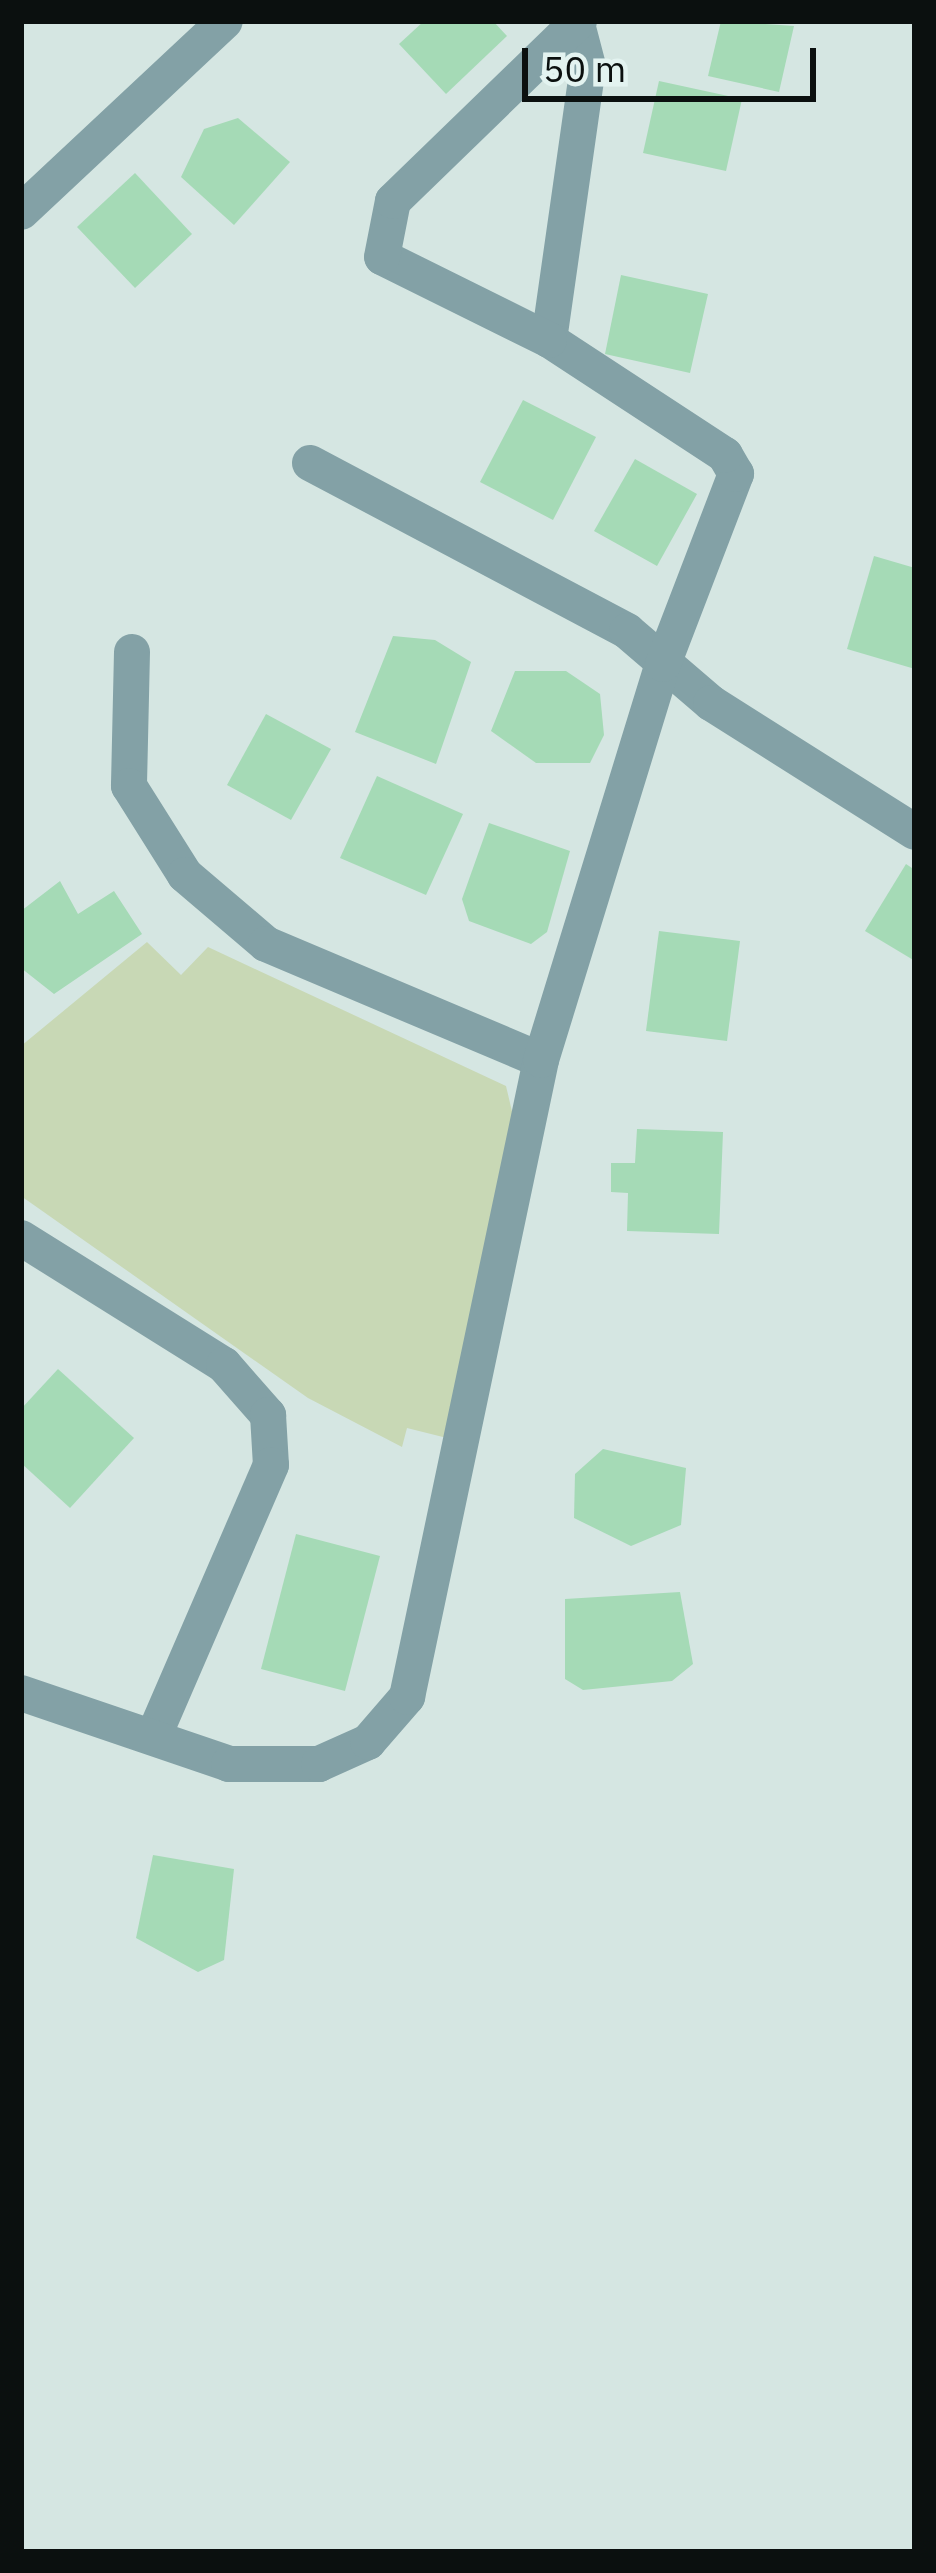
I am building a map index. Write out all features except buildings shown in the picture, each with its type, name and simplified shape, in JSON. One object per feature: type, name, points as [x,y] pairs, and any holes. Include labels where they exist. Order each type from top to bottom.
[{"type":"street","points":[[21,212],[225,21]]},
{"type":"street","points":[[549,340],[588,66],[578,22]]},
{"type":"street","points":[[21,1693],[65,1717],[154,1736],[230,1764],[319,1764],[368,1742],[407,1697],[541,1060],[664,664],[736,474],[725,455],[549,340],[382,257],[393,201],[578,22]]},
{"type":"street","points":[[310,463],[627,631],[664,664],[915,832]]},
{"type":"street","points":[[132,652],[129,786],[185,875],[266,944],[541,1060]]},
{"type":"street","points":[[21,1238],[224,1365],[268,1415],[271,1465],[154,1736]]},
{"type":"green space","points":[[147,942],[181,975],[208,947],[506,1086],[514,1120],[447,1438],[407,1428],[402,1447],[308,1398],[21,1196],[21,1046]]}]
